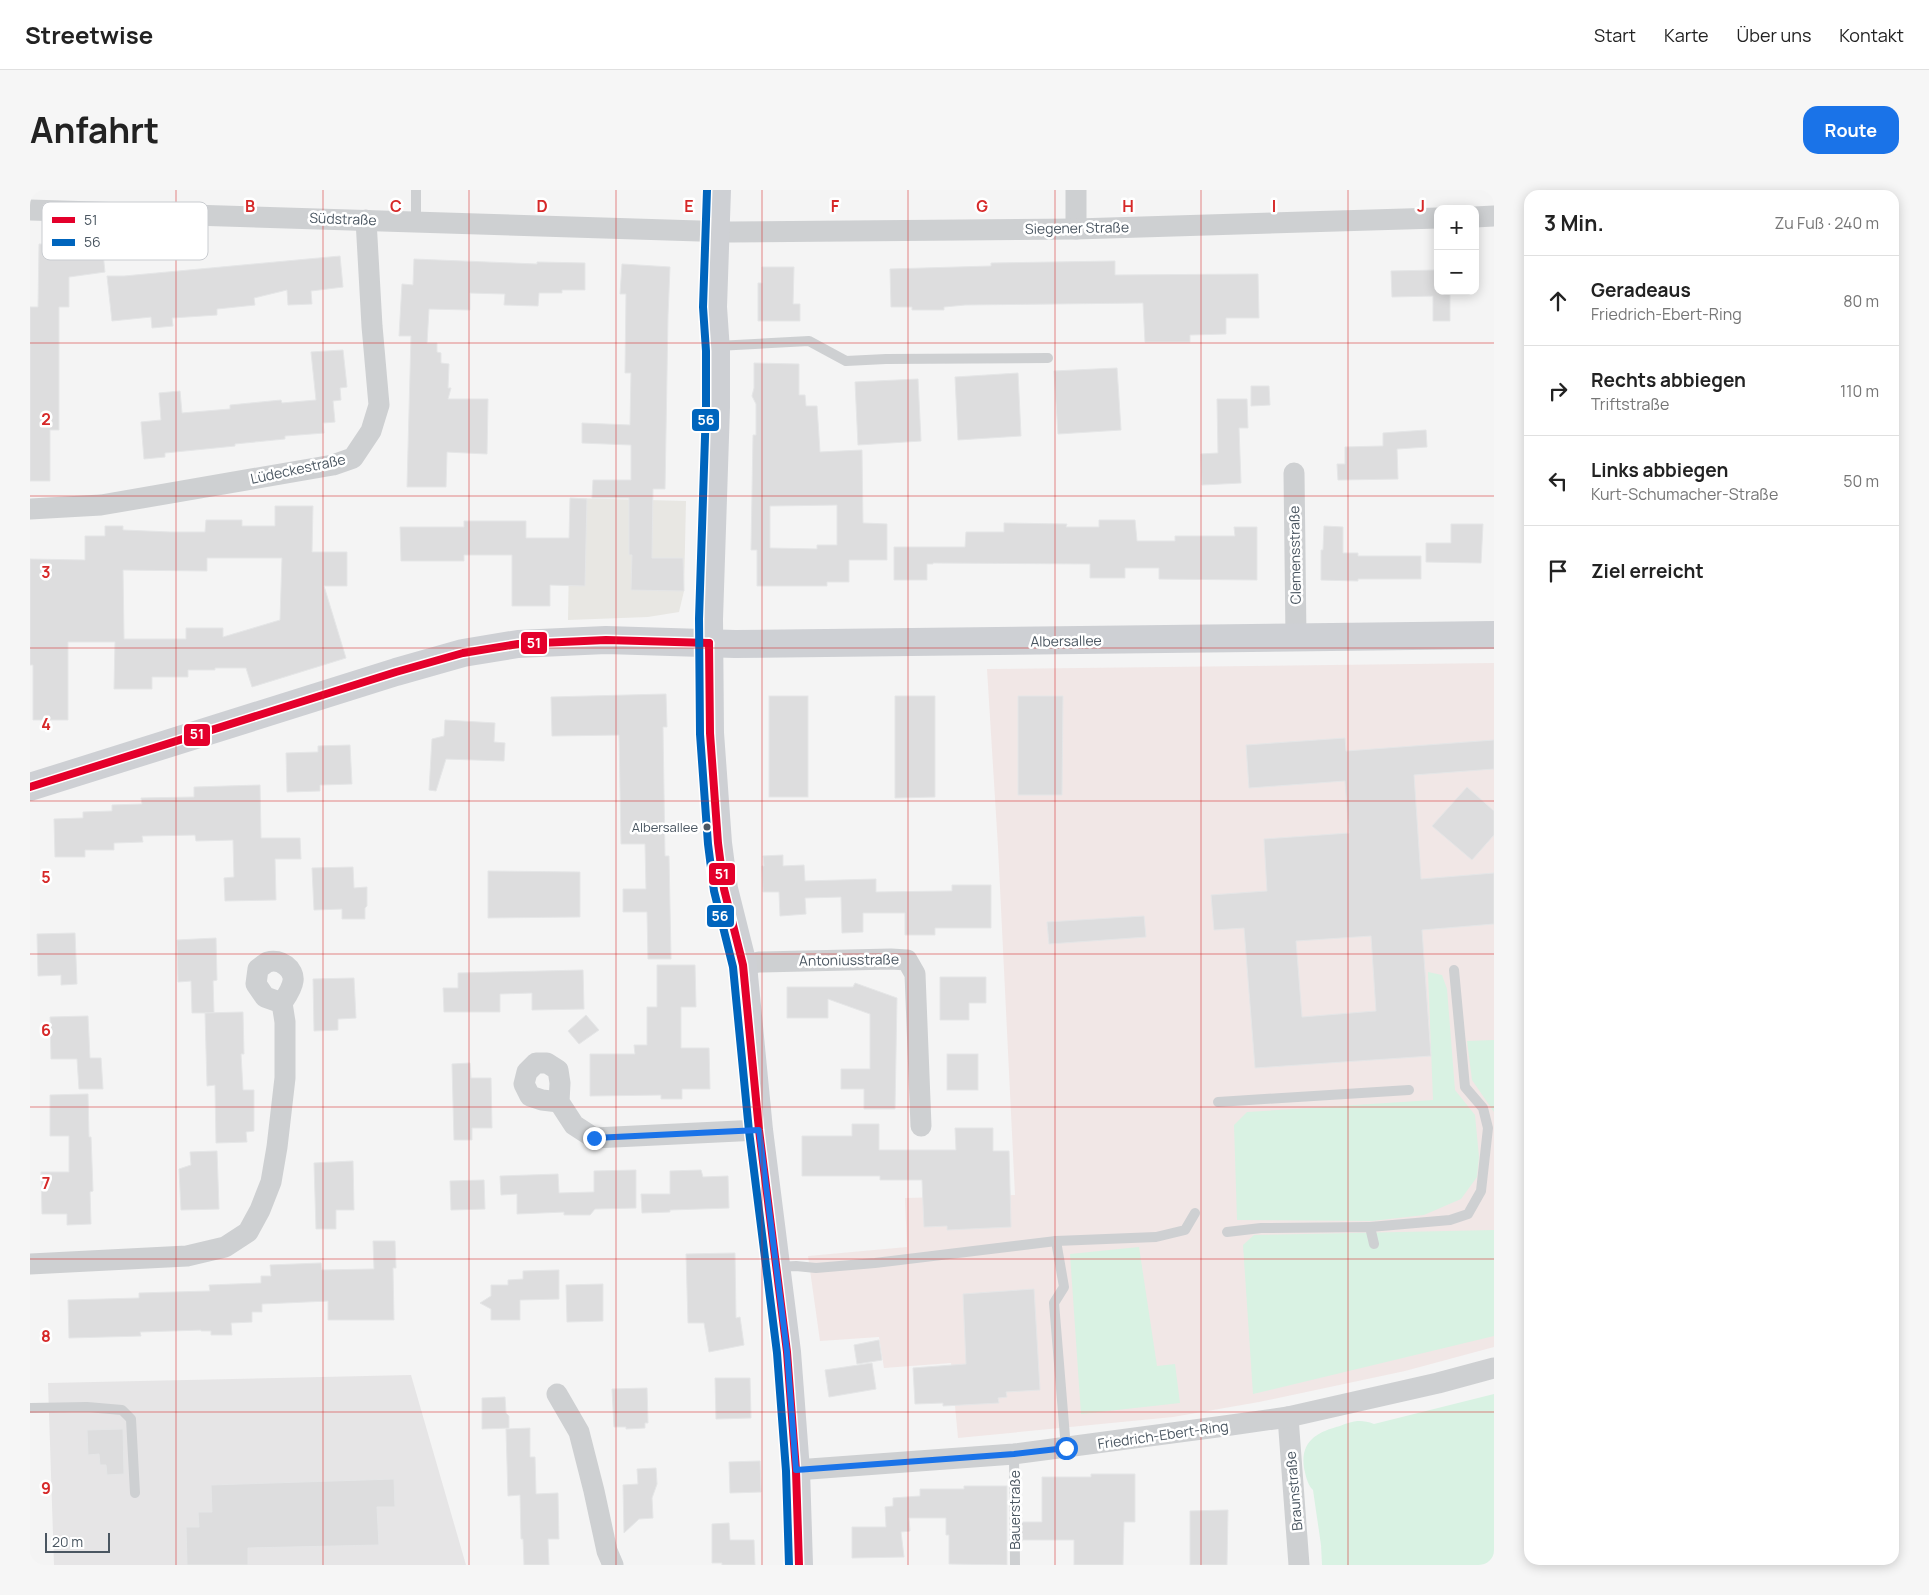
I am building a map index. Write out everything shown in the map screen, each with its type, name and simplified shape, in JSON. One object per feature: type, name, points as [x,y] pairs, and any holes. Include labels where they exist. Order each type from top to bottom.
[{"type":"street","points":[[717,190],[713,306],[716,346],[716,407],[709,643],[710,733],[718,843],[724,889],[742,965],[759,1130],[787,1352],[796,1470],[799,1565]]},
{"type":"street","points":[[1076,190],[1076,229]]},
{"type":"street","name":"Südstraße","points":[[208,215],[715,231]]},
{"type":"street","points":[[1479,217],[1494,216]]},
{"type":"street","name":"Siegener Straße","points":[[715,231],[1076,229],[1434,218]]},
{"type":"street","name":"Lüdeckestraße","points":[[30,509],[102,505],[333,465],[353,458],[371,431],[378,405],[366,220]]},
{"type":"street","name":"Clemensstraße","points":[[1294,473],[1296,637]]},
{"type":"street","name":"Albersallee","points":[[30,787],[396,672],[463,653],[518,644],[606,640],[709,643],[943,642],[1494,635]]},
{"type":"street","name":"Antoniusstraße","points":[[742,965],[759,962],[907,960],[915,974],[921,1126]]},
{"type":"street","points":[[30,1264],[187,1256],[225,1247],[248,1232],[260,1210],[271,1182],[277,1147],[285,1078],[285,1022],[282,1003]]},
{"type":"street","points":[[558,1102],[574,1125],[594,1138],[759,1130]]},
{"type":"street","name":"Friedrich-Ebert-Ring","points":[[796,1470],[1014,1454],[1288,1417],[1438,1383],[1494,1368]]},
{"type":"street","points":[[557,1394],[578,1432],[594,1491],[607,1552],[613,1565]]},
{"type":"street","name":"Braunstraße","points":[[1288,1417],[1299,1565]]},
{"type":"lane","points":[[416,190],[416,222]]},
{"type":"lane","points":[[716,346],[809,341],[846,361],[1048,358]]},
{"type":"lane","points":[[1227,1232],[1261,1228],[1370,1226],[1450,1220],[1468,1214],[1481,1191],[1488,1128],[1484,1108],[1465,1087],[1454,970]]},
{"type":"lane","points":[[1218,1102],[1409,1090]]},
{"type":"lane","points":[[776,1267],[816,1268],[875,1263],[1056,1241],[1156,1237],[1185,1230],[1195,1213]]},
{"type":"lane","points":[[1370,1226],[1374,1244]]},
{"type":"lane","points":[[1056,1241],[1064,1288],[1054,1303],[1066,1448]]},
{"type":"lane","points":[[30,1408],[87,1407],[122,1410],[131,1420],[135,1493]]},
{"type":"lane","name":"Bauerstraße","points":[[1014,1454],[1015,1565]]},
{"type":"shaded area","points":[[570,498],[686,501],[684,591],[679,612],[648,617],[568,620]]},
{"type":"shaded area","points":[[1494,663],[1494,1347],[1405,1371],[1259,1402],[1173,1417],[958,1438],[951,1363],[884,1368],[879,1337],[820,1341],[808,1256],[907,1247],[905,1198],[1015,1195],[998,847],[987,669]]},
{"type":"shaded area","points":[[411,1375],[466,1565],[54,1565],[48,1383]]},
{"type":"green space","points":[[1428,972],[1442,975],[1447,989],[1455,1090],[1475,1115],[1479,1157],[1477,1177],[1461,1199],[1424,1215],[1372,1221],[1237,1220],[1234,1125],[1247,1112],[1433,1100]]},
{"type":"green space","points":[[1494,1040],[1494,1112],[1472,1080],[1467,1041]]},
{"type":"green space","points":[[1494,1230],[1494,1336],[1253,1394],[1243,1245],[1254,1235]]},
{"type":"green space","points":[[1139,1247],[1157,1366],[1175,1364],[1180,1403],[1081,1414],[1070,1254]]},
{"type":"green space","points":[[1494,1394],[1494,1565],[1322,1565],[1313,1490],[1308,1483],[1303,1459],[1308,1444],[1312,1439],[1324,1431],[1353,1422],[1361,1421],[1374,1424]]},
{"type":"building","points":[[39,244],[42,244],[42,260],[104,260],[105,272],[69,277],[69,307],[59,307],[59,430],[50,430],[50,481],[30,481],[30,307],[38,307]]},
{"type":"building","points":[[340,256],[343,287],[311,291],[312,304],[288,305],[287,290],[254,298],[255,305],[217,309],[217,315],[172,318],[173,326],[152,328],[151,317],[112,321],[107,276]]},
{"type":"building","points":[[414,259],[537,264],[537,262],[585,263],[585,290],[539,293],[538,306],[504,305],[505,294],[470,293],[470,310],[429,309],[427,343],[437,343],[437,352],[441,353],[441,363],[449,364],[448,388],[451,388],[448,399],[488,399],[487,454],[447,452],[446,487],[407,487],[411,336],[399,336],[402,284],[413,285]]},
{"type":"building","points":[[1115,261],[1115,275],[1258,274],[1259,318],[1226,318],[1226,334],[1190,335],[1190,342],[1145,342],[1143,303],[965,305],[944,307],[944,310],[912,310],[912,307],[891,307],[890,269],[991,266],[991,263]]},
{"type":"building","points":[[622,264],[670,267],[665,489],[653,489],[652,558],[683,558],[684,591],[631,590],[632,555],[629,555],[629,498],[592,498],[593,480],[631,480],[631,445],[582,443],[582,423],[630,425],[631,373],[625,373],[626,294],[620,294]]},
{"type":"building","points":[[762,267],[794,267],[793,304],[800,304],[800,321],[758,321],[758,283],[762,283]]},
{"type":"building","points":[[1434,270],[1434,295],[1450,295],[1450,321],[1433,321],[1433,296],[1392,297],[1391,271]]},
{"type":"building","points":[[343,350],[347,387],[340,388],[341,400],[333,401],[335,422],[323,423],[324,433],[285,436],[285,439],[165,453],[165,457],[144,459],[141,422],[161,420],[159,393],[180,391],[182,413],[230,409],[230,405],[281,400],[282,403],[316,400],[311,352]]},
{"type":"building","points":[[754,363],[799,364],[799,395],[805,395],[806,406],[817,406],[820,452],[862,450],[863,523],[887,524],[887,560],[849,560],[849,582],[827,582],[827,586],[757,586],[757,550],[751,550],[753,435],[756,435],[756,404],[752,396],[754,388]],"holes":[[[837,505],[837,545],[817,545],[817,549],[770,548],[770,506]]]},
{"type":"building","points":[[1117,368],[1121,430],[1058,434],[1054,371]]},
{"type":"building","points":[[1018,373],[1021,436],[958,440],[955,377]]},
{"type":"building","points":[[918,379],[921,441],[858,445],[855,382]]},
{"type":"building","points":[[1251,386],[1269,386],[1270,405],[1251,406]]},
{"type":"building","points":[[1217,399],[1247,399],[1248,428],[1239,428],[1241,483],[1202,485],[1201,454],[1218,453]]},
{"type":"building","points":[[1426,430],[1427,447],[1397,449],[1398,479],[1338,480],[1337,464],[1345,464],[1345,447],[1383,446],[1383,433]]},
{"type":"building","points":[[570,498],[587,499],[585,586],[550,585],[550,606],[512,606],[512,555],[464,555],[464,561],[401,561],[400,527],[464,527],[464,521],[526,521],[526,538],[569,538]]},
{"type":"building","points":[[275,506],[313,506],[312,552],[347,552],[347,586],[324,586],[346,658],[252,687],[246,668],[215,668],[215,670],[188,670],[188,677],[152,677],[152,689],[114,689],[115,642],[68,642],[68,720],[33,720],[33,665],[30,665],[30,559],[85,560],[85,536],[105,536],[105,526],[123,526],[123,530],[205,532],[206,520],[242,520],[242,526],[275,526]],"holes":[[[207,558],[282,558],[280,620],[223,637],[223,628],[186,628],[186,639],[124,639],[123,570],[207,571]]]},
{"type":"building","points":[[1099,520],[1135,520],[1137,541],[1175,541],[1175,536],[1235,536],[1234,527],[1257,527],[1257,580],[1159,579],[1159,568],[1125,568],[1125,578],[1090,578],[1090,564],[933,563],[927,564],[927,580],[894,580],[894,547],[965,547],[966,532],[1004,532],[1004,523],[1067,524],[1066,527],[1099,527]]},
{"type":"building","points":[[1451,524],[1483,524],[1481,563],[1426,562],[1426,543],[1451,543]]},
{"type":"building","points":[[1324,526],[1343,527],[1343,553],[1358,553],[1358,556],[1421,556],[1421,579],[1321,580],[1321,550],[1323,550]]},
{"type":"building","points":[[666,694],[667,727],[663,727],[665,856],[669,856],[671,959],[648,959],[647,912],[623,912],[623,889],[646,889],[645,844],[621,844],[619,735],[552,736],[551,697]]},
{"type":"building","points":[[769,696],[808,696],[808,797],[769,797]]},
{"type":"building","points":[[895,696],[935,696],[935,797],[895,798]]},
{"type":"building","points":[[1018,696],[1063,696],[1062,795],[1018,795]]},
{"type":"building","points":[[445,720],[495,723],[494,742],[505,743],[504,761],[446,759],[436,791],[429,790],[432,739],[444,736]]},
{"type":"building","points":[[1345,738],[1346,751],[1494,740],[1494,769],[1414,775],[1421,879],[1494,873],[1494,924],[1422,930],[1431,1056],[1255,1068],[1244,928],[1214,930],[1211,895],[1267,891],[1264,839],[1349,833],[1345,781],[1249,788],[1246,745]],"holes":[[[1371,936],[1376,1011],[1302,1017],[1296,941]]]},
{"type":"building","points":[[350,745],[352,784],[320,785],[320,791],[287,792],[286,753],[318,752],[318,746]]},
{"type":"building","points":[[260,785],[261,838],[300,838],[301,859],[275,859],[276,900],[225,901],[224,878],[234,877],[233,840],[196,841],[195,835],[142,836],[143,842],[114,843],[114,850],[85,850],[85,857],[55,857],[54,819],[83,818],[83,812],[112,811],[112,805],[142,804],[141,798],[194,797],[194,787]]},
{"type":"building","points":[[1467,787],[1494,811],[1494,835],[1472,860],[1432,826]]},
{"type":"building","points":[[783,855],[783,866],[804,865],[805,881],[876,879],[876,892],[952,891],[952,885],[991,885],[991,928],[935,928],[935,935],[905,935],[905,913],[863,913],[863,932],[842,933],[841,897],[805,898],[806,914],[780,916],[779,892],[763,892],[762,866],[764,866],[763,856]]},
{"type":"building","points":[[353,867],[354,888],[367,887],[365,919],[342,919],[342,909],[314,910],[312,868]]},
{"type":"building","points":[[488,871],[580,872],[580,917],[488,918]]},
{"type":"building","points":[[1144,916],[1146,937],[1049,944],[1047,922]]},
{"type":"building","points":[[75,933],[77,984],[61,985],[61,975],[38,976],[37,934]]},
{"type":"building","points":[[216,938],[217,980],[213,981],[214,1013],[192,1013],[191,981],[178,982],[177,940]]},
{"type":"building","points":[[657,965],[695,965],[696,1007],[681,1007],[681,1048],[709,1048],[710,1089],[682,1089],[682,1099],[661,1099],[661,1095],[590,1096],[590,1054],[635,1054],[634,1045],[647,1045],[647,1007],[657,1007]]},
{"type":"building","points":[[583,970],[584,1009],[532,1010],[532,993],[500,994],[500,1012],[444,1012],[443,988],[458,988],[458,973]]},
{"type":"building","points":[[940,977],[986,977],[986,1003],[969,1003],[969,1020],[940,1020]]},
{"type":"building","points":[[354,978],[356,1018],[338,1019],[338,1030],[314,1031],[313,979]]},
{"type":"building","points":[[855,983],[897,998],[895,1109],[864,1109],[864,1089],[841,1089],[841,1069],[870,1069],[870,1014],[828,999],[828,1018],[787,1018],[787,987],[853,987]]},
{"type":"building","points":[[243,1012],[244,1054],[241,1054],[243,1090],[254,1090],[254,1131],[246,1132],[247,1142],[216,1143],[215,1085],[207,1086],[205,1013]]},
{"type":"building","points":[[586,1015],[599,1030],[579,1044],[568,1031]]},
{"type":"building","points":[[88,1016],[90,1058],[101,1058],[103,1089],[79,1089],[77,1059],[51,1059],[50,1017]]},
{"type":"building","points":[[947,1054],[978,1054],[978,1090],[947,1090]]},
{"type":"building","points":[[470,1063],[471,1078],[491,1078],[492,1128],[472,1128],[472,1140],[454,1140],[452,1064]]},
{"type":"building","points":[[88,1094],[93,1191],[90,1192],[91,1224],[67,1225],[67,1214],[42,1214],[41,1172],[69,1172],[69,1136],[50,1136],[50,1095]]},
{"type":"building","points":[[852,1124],[879,1124],[879,1150],[956,1150],[955,1128],[993,1128],[993,1151],[1009,1151],[1011,1227],[947,1230],[947,1226],[924,1227],[922,1180],[880,1180],[880,1176],[802,1176],[802,1136],[852,1136]]},
{"type":"building","points":[[217,1151],[219,1209],[181,1210],[179,1169],[191,1165],[190,1152]]},
{"type":"building","points":[[353,1161],[354,1210],[336,1210],[336,1229],[316,1229],[314,1163]]},
{"type":"building","points":[[636,1170],[636,1208],[595,1209],[590,1215],[564,1215],[564,1212],[517,1214],[517,1194],[501,1195],[500,1176],[558,1174],[559,1193],[594,1192],[594,1171]]},
{"type":"building","points":[[701,1170],[703,1177],[728,1176],[729,1208],[642,1213],[641,1194],[670,1194],[670,1171]]},
{"type":"building","points":[[484,1180],[485,1209],[451,1210],[450,1181]]},
{"type":"building","points":[[373,1241],[395,1241],[396,1268],[393,1268],[394,1320],[328,1320],[328,1301],[262,1304],[262,1312],[252,1312],[252,1322],[231,1323],[232,1335],[211,1335],[211,1331],[201,1330],[140,1332],[141,1336],[69,1338],[68,1300],[139,1298],[139,1293],[210,1291],[209,1285],[261,1283],[261,1276],[271,1276],[270,1265],[321,1263],[322,1270],[374,1269]]},
{"type":"building","points":[[735,1253],[736,1318],[740,1317],[744,1345],[709,1352],[704,1323],[688,1323],[686,1254]]},
{"type":"building","points":[[559,1270],[559,1299],[520,1300],[520,1320],[491,1320],[491,1309],[480,1303],[491,1296],[491,1285],[508,1285],[508,1280],[523,1279],[523,1271]]},
{"type":"building","points":[[603,1284],[603,1321],[567,1322],[566,1285]]},
{"type":"building","points":[[1034,1289],[1040,1390],[1006,1392],[1007,1397],[998,1398],[999,1403],[943,1406],[943,1403],[915,1404],[913,1368],[966,1364],[963,1294]]},
{"type":"building","points":[[879,1340],[882,1360],[857,1364],[854,1345]]},
{"type":"building","points":[[872,1363],[876,1389],[829,1397],[825,1370]]},
{"type":"building","points":[[715,1378],[750,1378],[751,1418],[716,1419]]},
{"type":"building","points":[[647,1388],[648,1423],[645,1423],[645,1428],[626,1429],[626,1427],[614,1427],[612,1389]]},
{"type":"building","points":[[505,1397],[506,1413],[509,1416],[509,1428],[482,1429],[482,1398]]},
{"type":"building","points":[[530,1428],[530,1457],[535,1457],[536,1494],[558,1493],[559,1539],[548,1539],[549,1565],[524,1565],[523,1539],[521,1539],[520,1495],[508,1496],[506,1429]]},
{"type":"building","points":[[123,1429],[124,1474],[107,1475],[106,1465],[100,1465],[99,1454],[88,1455],[87,1430]]},
{"type":"building","points":[[760,1461],[761,1492],[730,1493],[729,1462]]},
{"type":"building","points":[[656,1468],[657,1484],[652,1498],[653,1518],[639,1519],[624,1533],[623,1485],[638,1484],[637,1469]]},
{"type":"building","points":[[1091,1474],[1135,1474],[1135,1522],[1124,1522],[1123,1565],[1074,1565],[1074,1540],[1022,1540],[1021,1522],[1042,1522],[1042,1477],[1091,1477]]},
{"type":"building","points":[[394,1479],[395,1507],[377,1507],[379,1545],[248,1548],[248,1565],[187,1565],[186,1527],[199,1527],[198,1512],[212,1512],[211,1485]]},
{"type":"building","points":[[964,1486],[1007,1486],[1007,1565],[949,1564],[949,1535],[946,1535],[946,1518],[909,1518],[910,1531],[901,1532],[904,1557],[852,1558],[852,1527],[886,1527],[885,1507],[893,1506],[893,1498],[920,1496],[920,1489],[964,1489]]},
{"type":"building","points":[[1228,1510],[1227,1565],[1190,1565],[1190,1511]]},
{"type":"building","points":[[729,1523],[730,1540],[754,1540],[755,1565],[722,1565],[722,1563],[712,1563],[712,1524]]},
{"type":"transit line","name":"56","points":[[707,190],[703,307],[706,351],[706,407],[699,619],[700,734],[708,844],[714,891],[733,967],[749,1131],[777,1353],[786,1471],[789,1565]]},
{"type":"transit line","name":"51","points":[[30,787],[396,672],[463,653],[518,644],[606,640],[709,643]]},
{"type":"transit line","name":"51","points":[[709,643],[710,733],[718,843],[724,889],[743,965],[759,1130],[787,1352],[796,1470],[799,1565]]},
{"type":"place","name":"Albersallee","points":[[707,827]]},
{"type":"route","points":[[594,1138],[628,1138],[759,1130],[787,1352],[796,1470],[1014,1454],[1066,1448]]}]
